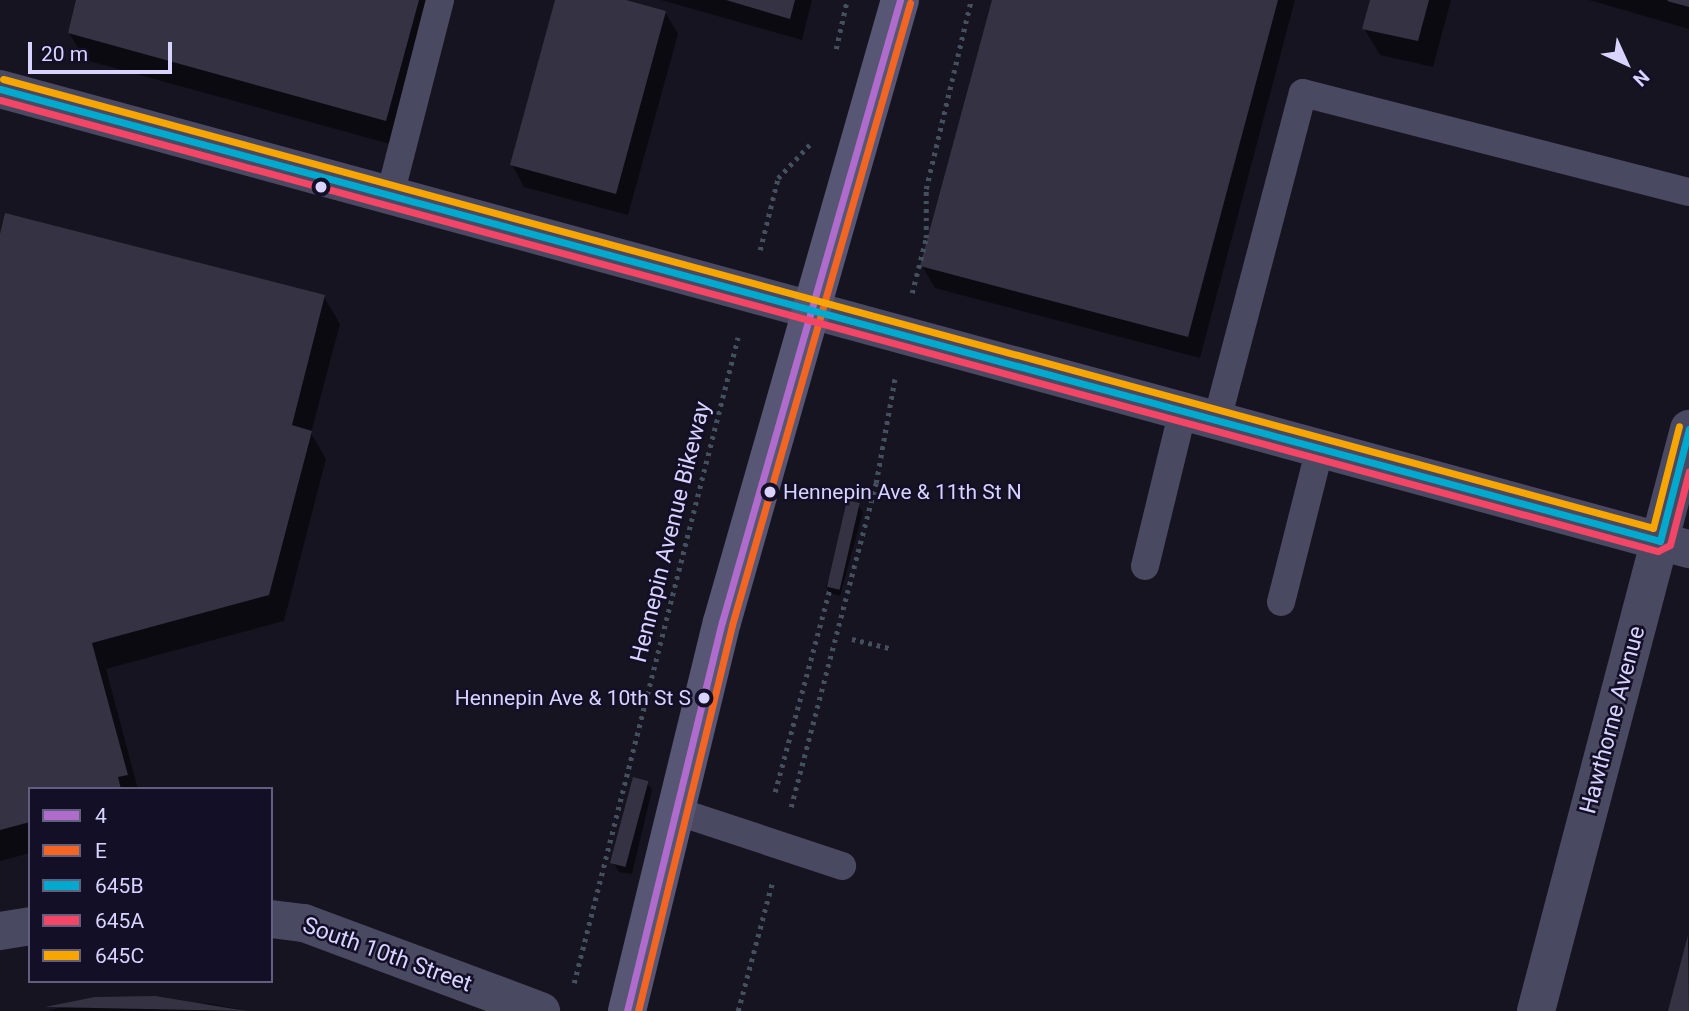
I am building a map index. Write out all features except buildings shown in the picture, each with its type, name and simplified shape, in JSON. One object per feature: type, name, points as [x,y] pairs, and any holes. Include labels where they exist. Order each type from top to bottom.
[{"type":"main road","points":[[627,1011],[722,622],[815,307],[900,0]]},
{"type":"street","points":[[0,89],[815,307],[1675,545]]},
{"type":"street","name":"Hawthorne Avenue","points":[[1536,1011],[1675,545],[1689,429]]},
{"type":"street","name":"South 10th Street","points":[[273,919],[304,923],[541,1011]]},
{"type":"street","points":[[0,931],[28,926]]},
{"type":"lane","points":[[390,195],[440,0]]},
{"type":"lane","points":[[1145,566],[1200,415],[1303,93],[1689,192]]},
{"type":"lane","points":[[1281,602],[1320,448]]},
{"type":"lane","points":[[676,811],[842,866]]},
{"type":"path","points":[[834,56],[848,0]]},
{"type":"path","points":[[913,288],[926,238],[926,189],[971,0]]},
{"type":"path","points":[[762,245],[778,178],[812,142],[815,130]]},
{"type":"path","name":"Hennepin Avenue Bikeway","points":[[573,987],[735,346]]},
{"type":"path","points":[[738,1011],[876,483],[892,390]]},
{"type":"path","points":[[775,792],[830,588]]},
{"type":"path","points":[[852,639],[893,649]]},
{"type":"transit line","name":"4","points":[[627,1011],[722,622],[900,0]]},
{"type":"transit line","name":"E","points":[[638,1011],[732,625],[910,3]]},
{"type":"transit line","name":"645C","points":[[3,79],[1653,528],[1679,426]]},
{"type":"transit line","name":"645B","points":[[0,89],[1660,541],[1689,429]]},
{"type":"transit line","name":"645A","points":[[0,100],[1658,551],[1670,545],[1689,471]]},
{"type":"place","name":"Hennepin Ave & 11th St N","points":[[770,492]]},
{"type":"place","name":"Hennepin Ave & 10th St S","points":[[704,698]]}]
